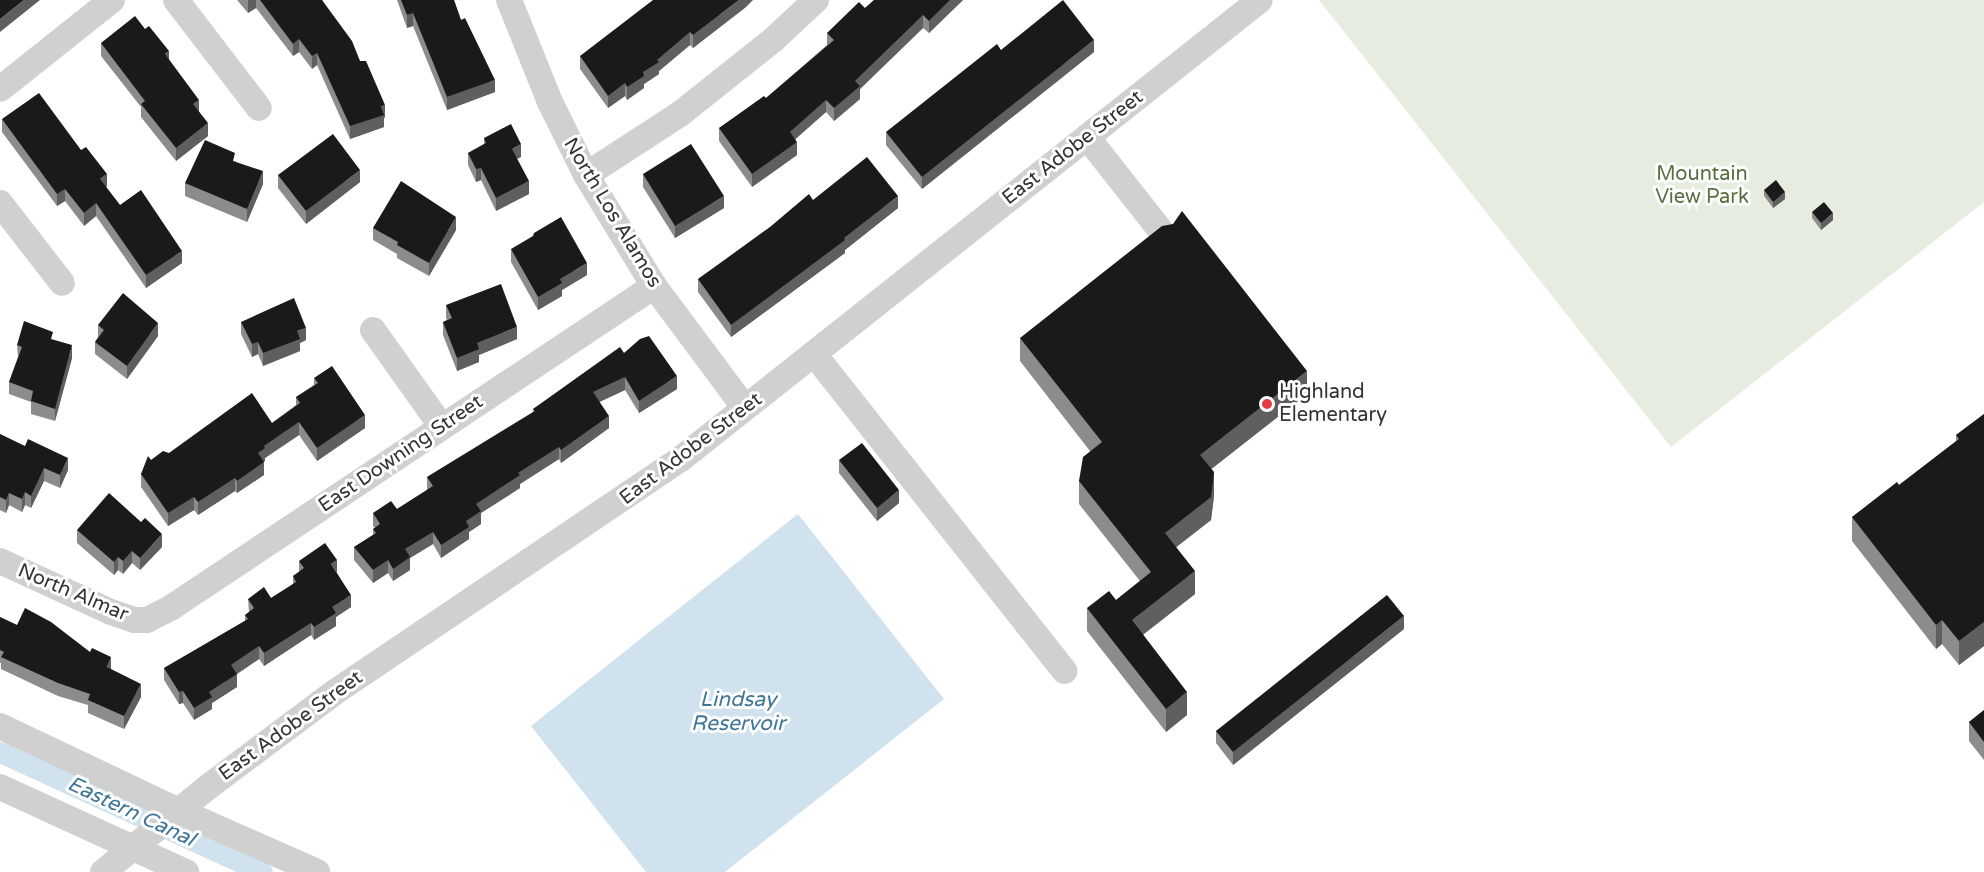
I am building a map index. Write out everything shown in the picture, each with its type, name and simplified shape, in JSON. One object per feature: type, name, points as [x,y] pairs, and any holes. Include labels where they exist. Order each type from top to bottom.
[{"type":"street","points":[[0,89],[112,0]]},
{"type":"street","points":[[176,0],[259,108]]},
{"type":"street","name":"North Los Alamos","points":[[509,0],[550,102],[586,176],[654,286],[745,408]]},
{"type":"street","points":[[586,176],[680,114],[773,40],[816,0]]},
{"type":"street","name":"East Adobe Street","points":[[103,872],[179,811],[345,686],[642,488],[1260,0]]},
{"type":"street","points":[[1087,137],[1164,235]]},
{"type":"street","points":[[0,203],[62,283]]},
{"type":"street","name":"East Downing Street","points":[[147,620],[172,607],[654,286]]},
{"type":"street","points":[[373,330],[442,427]]},
{"type":"street","points":[[814,354],[1064,671]]},
{"type":"street","name":"North Almar","points":[[0,561],[111,612],[134,620],[147,620]]},
{"type":"street","points":[[0,726],[179,811],[316,872]]},
{"type":"street","points":[[0,788],[186,872]]},
{"type":"green space","name":"Mountain View Park","points":[[1319,0],[1984,0],[1984,202],[1671,447]]},
{"type":"water","name":"Lindsay Reservoir","points":[[798,514],[944,699],[725,872],[646,872],[531,726]]},
{"type":"building","points":[[0,0],[24,0],[0,19]]},
{"type":"building","points":[[260,0],[322,0],[352,41],[360,61],[366,61],[385,105],[381,107],[384,115],[350,126],[317,53],[312,56],[299,39],[293,44]]},
{"type":"building","points":[[401,0],[454,0],[461,20],[465,18],[495,80],[447,97],[413,13],[407,15]]},
{"type":"building","points":[[653,0],[739,0],[693,35],[690,32],[657,60],[659,62],[643,72],[644,76],[627,87],[625,83],[608,96],[580,56]]},
{"type":"building","points":[[874,0],[950,0],[929,21],[923,15],[855,81],[860,86],[834,108],[826,100],[790,132],[797,142],[752,174],[719,128],[764,96],[766,98],[834,40],[827,33],[859,2],[865,8]]},
{"type":"building","points":[[1063,0],[1094,40],[922,177],[886,132],[997,44],[1001,50]]},
{"type":"building","points":[[135,16],[145,29],[149,26],[169,51],[165,54],[199,100],[193,104],[208,123],[176,148],[141,104],[145,101],[101,43]]},
{"type":"building","points":[[39,93],[81,150],[86,147],[107,174],[100,179],[120,205],[141,190],[182,251],[146,275],[96,203],[84,213],[65,189],[57,194],[2,119]]},
{"type":"building","points":[[511,124],[521,144],[512,149],[529,181],[496,198],[481,168],[476,169],[468,153],[486,143],[484,138]]},
{"type":"building","points":[[333,134],[360,170],[306,211],[278,175]]},
{"type":"building","points":[[205,140],[235,153],[233,161],[263,171],[247,209],[185,183]]},
{"type":"building","points":[[691,144],[724,196],[675,226],[643,174]]},
{"type":"building","points":[[867,157],[898,196],[844,238],[845,240],[731,325],[698,279],[770,227],[809,194],[813,200]]},
{"type":"building","points":[[1776,180],[1785,192],[1773,202],[1764,190]]},
{"type":"building","points":[[401,181],[456,217],[429,263],[373,228]]},
{"type":"building","points":[[1824,202],[1833,213],[1821,223],[1812,212]]},
{"type":"building","points":[[1182,211],[1307,371],[1200,455],[1214,472],[1211,497],[1165,533],[1195,571],[1132,620],[1187,692],[1166,709],[1087,608],[1109,591],[1116,600],[1151,572],[1079,481],[1083,457],[1102,442],[1020,338],[1162,226],[1173,224]]},
{"type":"building","points":[[561,217],[587,263],[560,279],[562,283],[538,297],[511,249]]},
{"type":"building","points":[[501,284],[517,327],[477,343],[479,349],[457,358],[443,322],[452,318],[446,305]]},
{"type":"building","points":[[123,293],[158,323],[127,366],[95,342],[104,330],[98,325]]},
{"type":"building","points":[[294,298],[306,328],[297,331],[300,339],[263,353],[258,342],[252,344],[241,322]]},
{"type":"building","points":[[24,321],[53,332],[51,339],[72,345],[55,409],[31,401],[33,391],[9,382],[22,347],[17,345]]},
{"type":"building","points":[[649,336],[677,376],[639,401],[625,377],[593,392],[609,416],[561,450],[559,447],[518,473],[520,475],[476,504],[481,511],[466,521],[469,527],[441,545],[433,532],[405,549],[410,557],[393,569],[388,560],[373,570],[354,547],[376,533],[373,529],[380,524],[373,513],[391,501],[397,509],[433,486],[427,477],[535,411],[533,409],[620,347],[624,353],[640,339]]},
{"type":"building","points":[[332,366],[365,415],[317,448],[299,422],[264,446],[265,448],[258,453],[264,462],[237,481],[235,478],[198,502],[194,497],[168,513],[141,474],[148,456],[151,460],[163,451],[169,453],[252,393],[272,423],[300,403],[296,397],[318,383],[314,378]]},
{"type":"building","points":[[1984,414],[1984,622],[1959,641],[1942,620],[1936,625],[1852,517],[1897,482],[1899,485],[1959,439],[1956,435]]},
{"type":"building","points":[[0,434],[25,446],[28,439],[68,458],[60,475],[44,468],[31,496],[25,492],[22,499],[9,493],[6,500],[0,497]]},
{"type":"building","points":[[862,443],[899,490],[877,508],[839,460]]},
{"type":"building","points":[[109,493],[141,522],[145,518],[162,534],[140,558],[132,551],[123,561],[118,557],[114,562],[77,530]]},
{"type":"building","points":[[325,543],[337,560],[331,564],[351,595],[332,607],[336,613],[314,627],[311,623],[264,653],[259,646],[231,665],[237,674],[209,692],[212,697],[194,708],[183,691],[179,692],[164,668],[248,619],[245,615],[254,608],[248,599],[264,587],[271,598],[296,582],[293,576],[304,568],[299,561]]},
{"type":"building","points":[[1387,595],[1404,616],[1233,752],[1216,731]]},
{"type":"building","points":[[25,608],[51,622],[90,652],[92,648],[111,657],[107,667],[141,684],[124,716],[88,700],[90,694],[58,683],[1,657],[4,652],[0,650],[0,617],[17,625]]},
{"type":"building","points":[[1984,710],[1984,742],[1969,722]]},
{"type":"waterway","name":"Eastern Canal","points":[[0,752],[262,872]]},
{"type":"place","name":"Highland Elementary","points":[[1267,404]]}]
